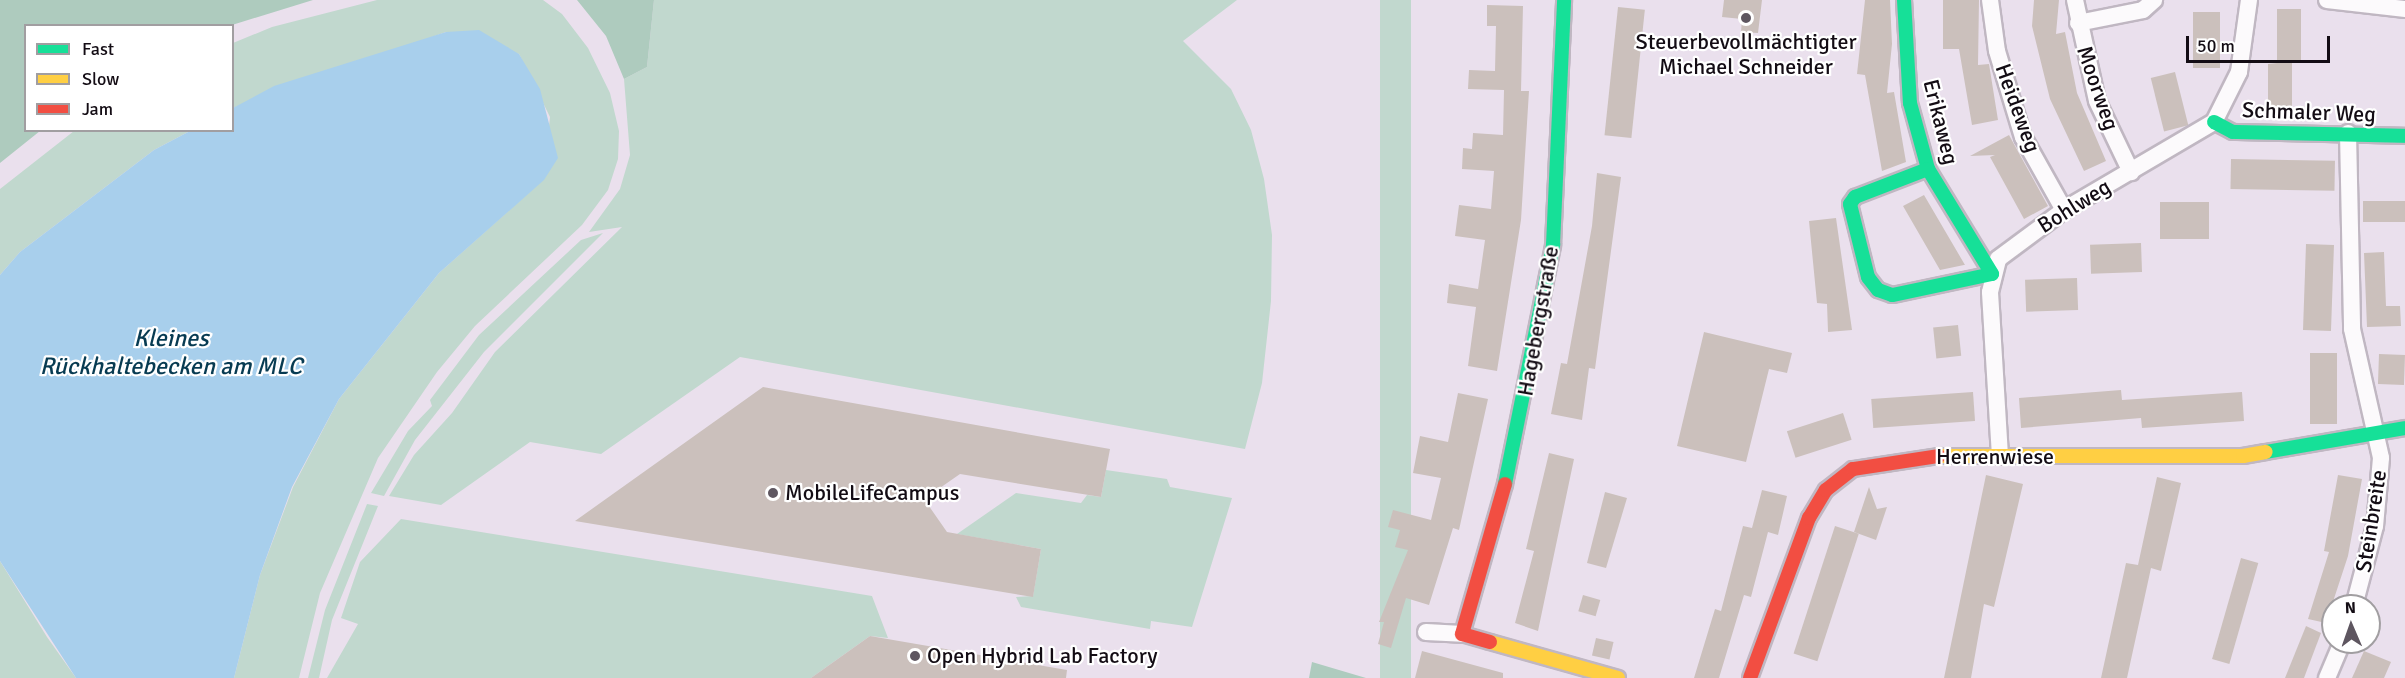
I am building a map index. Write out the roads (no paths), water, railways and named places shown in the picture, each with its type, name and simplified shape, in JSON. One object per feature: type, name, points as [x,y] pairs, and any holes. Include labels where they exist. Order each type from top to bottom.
[{"type":"street","name":"Hagebergstraße","points":[[1462,634],[1514,451],[1553,245],[1564,0]]},
{"type":"street","name":"Erikaweg","points":[[1904,0],[1910,103],[1928,169],[1992,274]]},
{"type":"street","name":"Heideweg","points":[[1990,0],[1997,51],[2023,137],[2064,210]]},
{"type":"street","name":"Moorweg","points":[[2075,0],[2078,23],[2097,101],[2130,172]]},
{"type":"street","points":[[2078,23],[2143,9],[2154,0]]},
{"type":"street","points":[[2214,122],[2239,72],[2249,0]]},
{"type":"street","points":[[2327,0],[2405,9]]},
{"type":"street","name":"Bohlweg","points":[[1992,274],[2006,249],[2064,210],[2214,122]]},
{"type":"street","name":"Schmaler Weg","points":[[2214,122],[2233,132],[2405,136]]},
{"type":"street","points":[[2348,134],[2352,329],[2374,435]]},
{"type":"street","points":[[1928,169],[1855,197],[1850,204],[1868,277],[1878,290],[1892,295],[1992,274],[1993,379],[2000,456]]},
{"type":"street","name":"Herrenwiese","points":[[1750,678],[1796,547],[1826,490],[1837,479],[1853,469],[1878,462],[2000,456],[2243,456],[2405,428]]},
{"type":"street","name":"Steinbreite","points":[[2357,594],[2381,482],[2374,435]]},
{"type":"street","points":[[1426,632],[1462,634],[1612,677]]},
{"type":"street","points":[[2327,678],[2337,654]]},
{"type":"water","name":"Kleines Rückhaltebecken am MLC","points":[[479,30],[519,54],[540,89],[558,158],[544,180],[439,273],[339,399],[292,487],[260,575],[234,678],[76,678],[0,561],[0,275],[20,252],[154,150],[188,132],[234,132],[234,107],[274,86],[446,32]]},
{"type":"place","name":"Steuerbevollmächtigter Michael Schneider","points":[[1746,18]]},
{"type":"place","name":"MobileLifeCampus","points":[[773,493]]},
{"type":"place","name":"Open Hybrid Lab Factory","points":[[915,656]]}]
